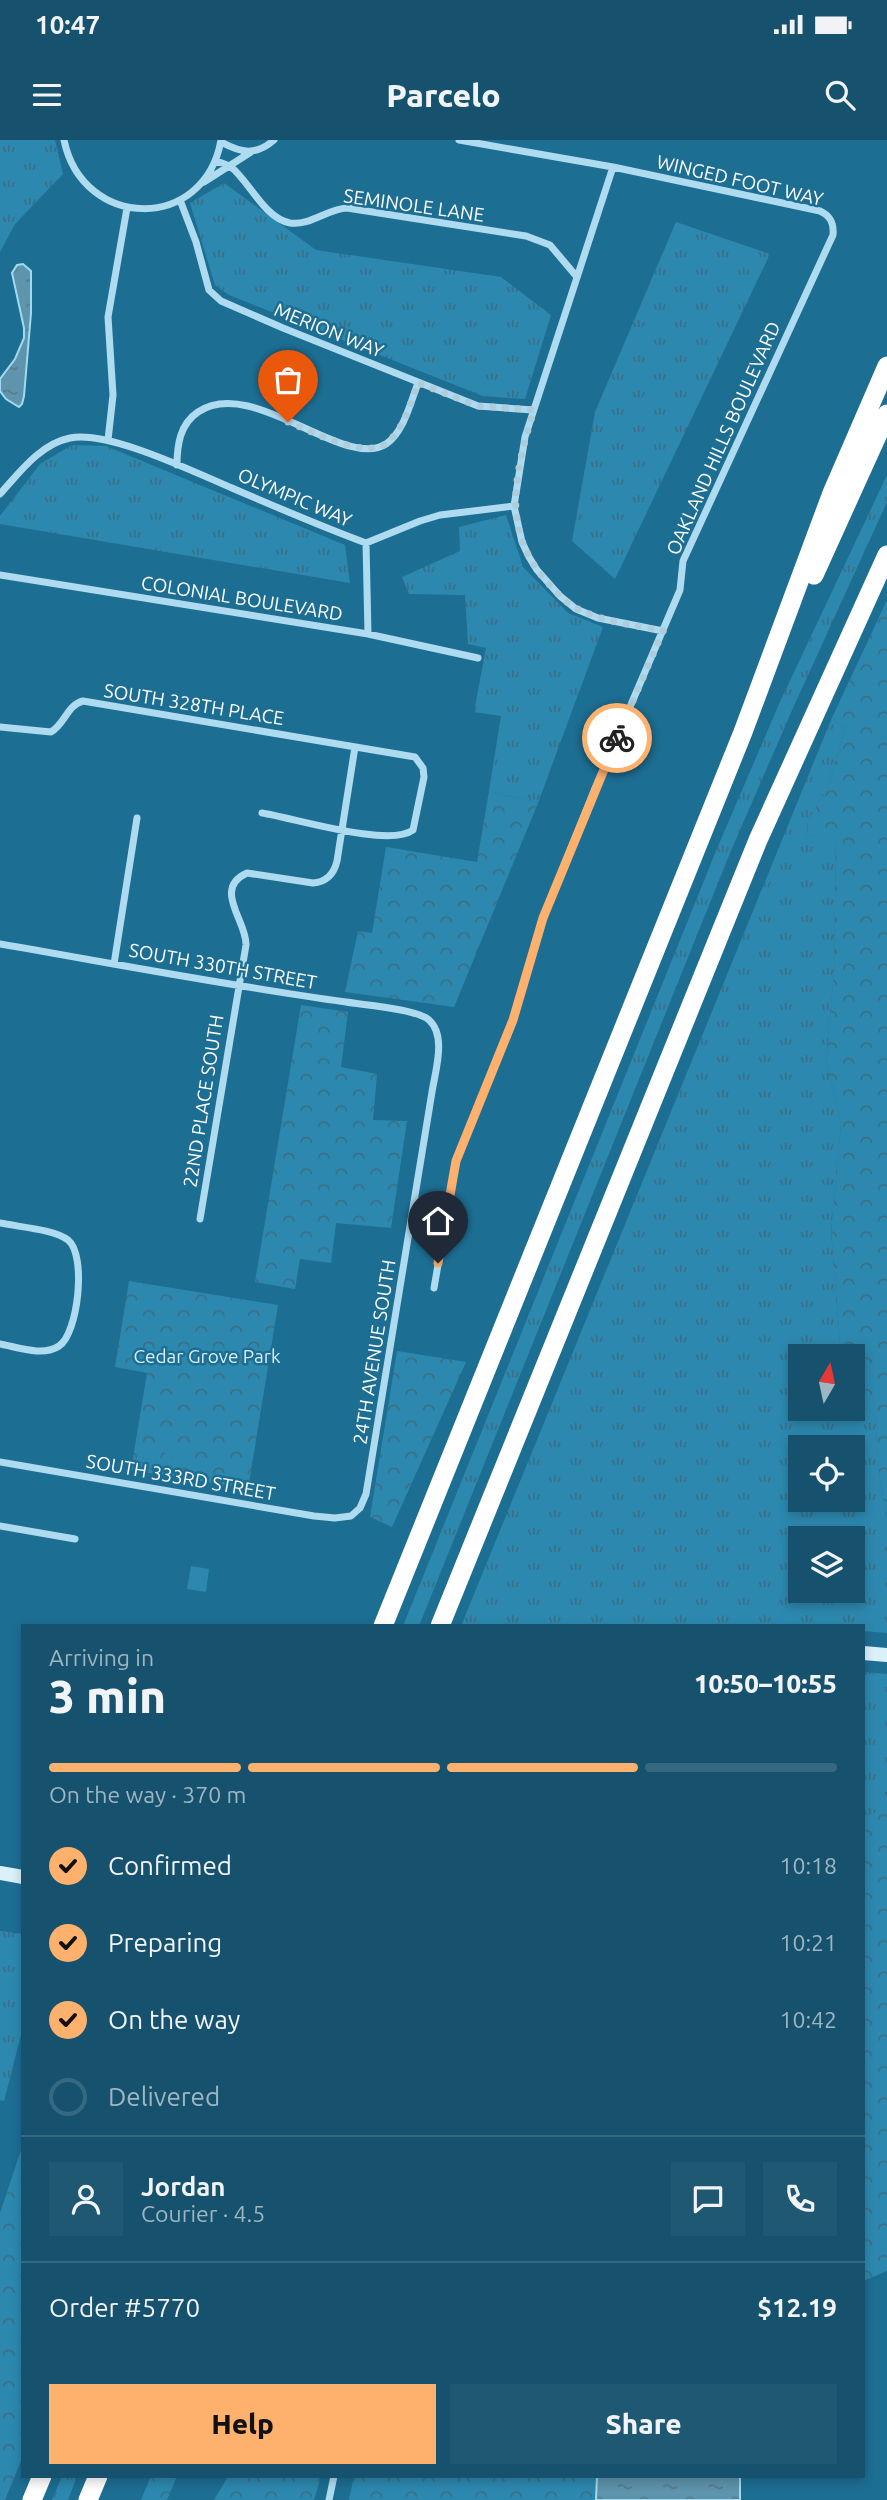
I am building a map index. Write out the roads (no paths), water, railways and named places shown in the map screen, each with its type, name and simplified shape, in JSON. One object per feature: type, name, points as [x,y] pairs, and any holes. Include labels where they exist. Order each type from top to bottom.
[{"type":"highway","points":[[384,1624],[743,732],[832,493],[887,366]]},
{"type":"highway","points":[[743,732],[887,414]]},
{"type":"highway","points":[[441,1624],[758,840],[887,555]]},
{"type":"highway","points":[[32,2500],[41,2478]]},
{"type":"highway","points":[[88,2500],[97,2478]]},
{"type":"main road","points":[[865,1653],[886,1655]]},
{"type":"main road","points":[[0,1873],[21,1877]]},
{"type":"street","points":[[65,140],[67,154],[78,176],[89,189],[102,198],[127,208],[152,209],[180,200],[251,152],[274,140]]},
{"type":"street","name":"WINGED FOOT WAY","points":[[458,140],[613,167],[820,211],[832,221],[833,235]]},
{"type":"street","points":[[201,184],[216,161],[221,141],[238,151],[251,152]]},
{"type":"street","points":[[216,161],[230,166]]},
{"type":"street","name":"SEMINOLE LANE","points":[[230,166],[273,214],[287,223],[301,223],[334,209],[347,208],[526,236],[550,245],[577,277]]},
{"type":"street","points":[[613,167],[526,437],[514,506],[522,542],[529,557],[559,596],[598,618],[663,631]]},
{"type":"street","name":"MERION WAY","points":[[180,200],[213,296],[283,328],[478,406],[534,410]]},
{"type":"street","points":[[108,440],[113,395],[108,317],[127,208]]},
{"type":"street","name":"OAKLAND HILLS BOULEVARD","points":[[434,1288],[456,1161],[513,1020],[543,918],[594,790],[680,590],[682,561],[833,235]]},
{"type":"street","points":[[177,465],[179,439],[186,425],[194,415],[218,403],[246,405],[357,448],[374,448],[386,444],[407,412],[418,383]]},
{"type":"street","name":"OLYMPIC WAY","points":[[0,495],[26,465],[62,440],[84,436],[108,440],[177,465],[366,543],[440,515],[514,506]]},
{"type":"street","points":[[366,543],[368,634]]},
{"type":"street","name":"COLONIAL BOULEVARD","points":[[0,575],[368,634],[478,658]]},
{"type":"street","name":"SOUTH 328TH PLACE","points":[[0,727],[51,732],[74,705],[83,701],[355,747]]},
{"type":"street","points":[[262,813],[342,830],[407,835],[413,830],[424,777],[424,768],[415,757],[355,747],[342,830]]},
{"type":"street","points":[[114,964],[137,818]]},
{"type":"street","name":"22ND PLACE SOUTH","points":[[200,1219],[246,937],[232,904],[231,894],[237,879],[253,872],[309,883],[317,883],[329,877],[336,868],[342,830]]},
{"type":"street","name":"SOUTH 330TH STREET","points":[[0,944],[238,987],[389,1009],[422,1016],[435,1028]]},
{"type":"street","name":"24TH AVENUE SOUTH","points":[[356,1513],[363,1502],[368,1485],[397,1312],[436,1069],[438,1043],[435,1028]]},
{"type":"street","points":[[0,1223],[61,1235],[75,1247],[79,1274],[72,1322],[66,1339],[57,1348],[31,1350],[0,1344]]},
{"type":"street","name":"SOUTH 333RD STREET","points":[[0,1462],[314,1516],[346,1518],[356,1513]]},
{"type":"street","points":[[0,1526],[75,1539]]},
{"type":"street","points":[[329,2500],[334,2478]]},
{"type":"water","points":[[23,264],[31,271],[31,313],[24,396],[19,407],[6,399],[0,391],[0,379],[15,359],[24,338],[12,273],[17,265]]},
{"type":"water","points":[[597,2478],[740,2478],[740,2500],[596,2500]]},
{"type":"park label","name":"Cedar Grove Park","points":[[207,1356]]}]
